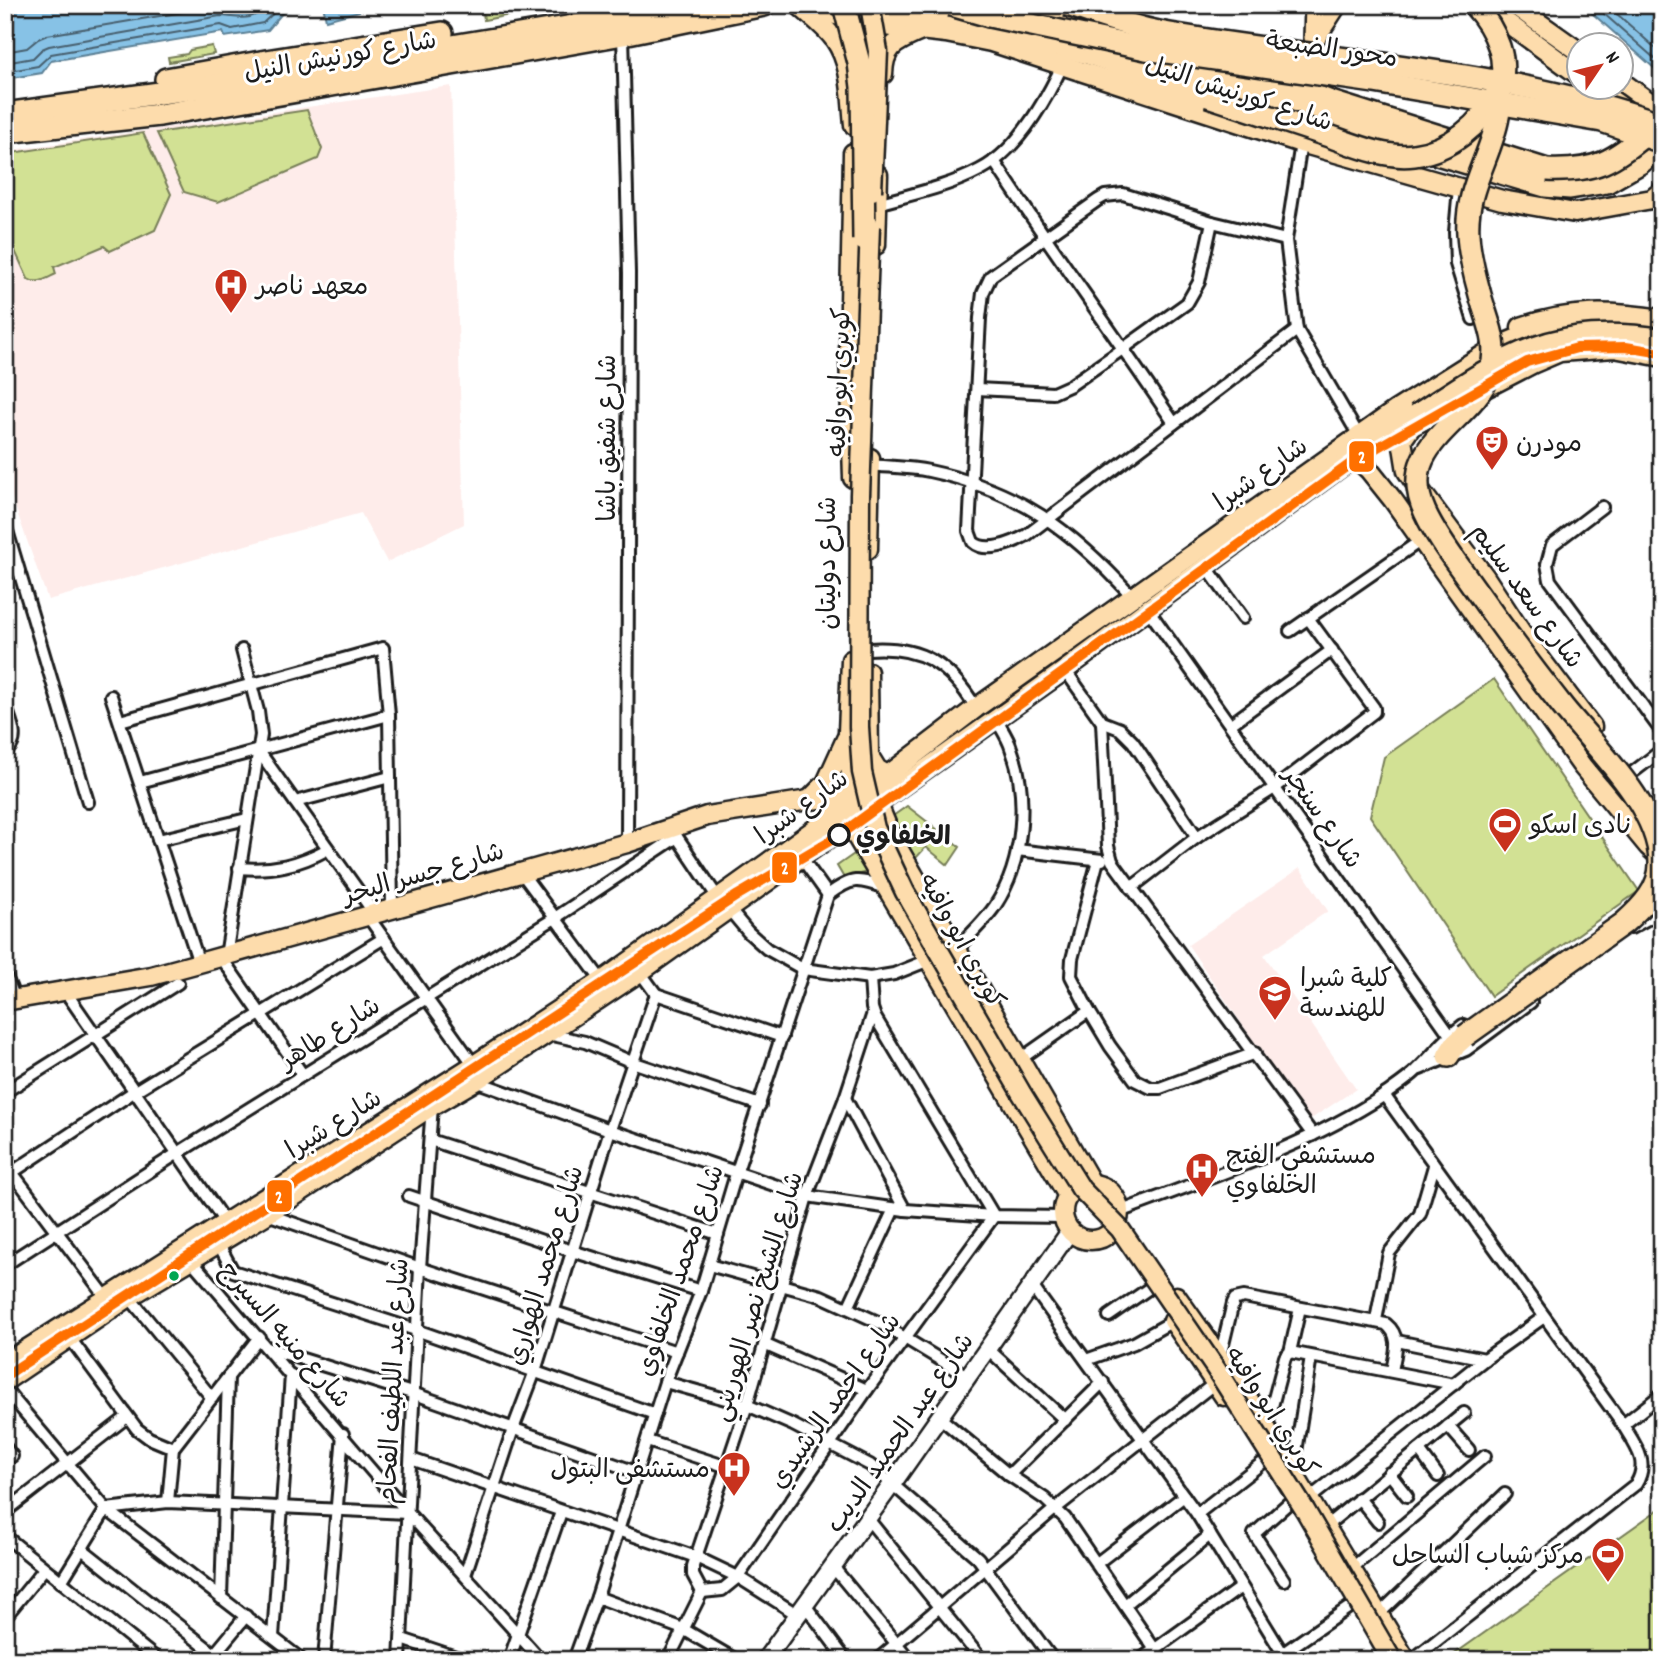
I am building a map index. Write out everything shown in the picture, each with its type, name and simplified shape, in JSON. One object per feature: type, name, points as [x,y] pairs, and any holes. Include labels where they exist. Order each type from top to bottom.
[{"type":"highway","points":[[87,102],[181,75],[623,5]]},
{"type":"highway","name":"شارع كورنيش النيل","points":[[5,132],[160,115],[205,97],[696,5]]},
{"type":"highway","name":"شارع كورنيش النيل","points":[[5,114],[157,93],[205,97],[623,34],[764,5]]},
{"type":"highway","points":[[853,436],[863,299],[862,87],[859,63],[843,5],[894,9],[1088,53],[1367,149],[1397,155],[1414,156],[1435,149],[1467,132],[1485,114],[1499,90]]},
{"type":"highway","name":"شارع كورنيش النيل","points":[[931,5],[1030,23],[1231,83],[1410,146],[1546,178]]},
{"type":"highway","name":"محور الضبعة","points":[[951,5],[989,16],[1146,48],[1374,82],[1589,119],[1662,143]]},
{"type":"highway","name":"شارع كورنيش النيل","points":[[1040,5],[1199,52],[1546,178]]},
{"type":"highway","name":"محور الضبعة","points":[[1067,5],[1157,32],[1401,66],[1554,92],[1662,122]]},
{"type":"highway","points":[[1315,38],[1316,5]]},
{"type":"highway","points":[[1454,1043],[1642,908],[1659,876],[1660,862],[1657,843],[1645,810],[1516,648],[1438,536],[1422,505],[1420,470],[1426,452],[1486,381],[1494,360],[1493,336],[1479,293],[1468,232],[1474,184],[1498,119],[1502,72],[1498,42],[1490,23],[1474,5]]},
{"type":"highway","points":[[157,93],[163,101],[160,115]]},
{"type":"highway","points":[[1546,178],[1591,169],[1610,161],[1662,122]]},
{"type":"highway","points":[[1546,178],[1570,188],[1607,182],[1640,163],[1662,143]]},
{"type":"main road","name":"كوبري ابو وافيه","points":[[870,5],[878,51],[878,78],[860,495],[859,727],[862,772],[875,828],[905,892],[1021,1094],[1077,1183],[1120,1229],[1216,1369],[1305,1510],[1392,1660]]},
{"type":"main road","points":[[1301,89],[1315,38],[1337,5]]},
{"type":"main road","points":[[1483,5],[1566,66]]},
{"type":"main road","points":[[1514,5],[1566,42]]},
{"type":"main road","name":"شارع كورنيش النيل","points":[[798,6],[875,25],[991,42],[1301,143],[1502,200],[1575,213],[1652,199],[1662,191]]},
{"type":"main road","name":"شارع دوليتان","points":[[798,6],[836,41],[843,54],[849,78],[854,124],[849,334],[853,436],[852,636],[848,732],[854,801],[853,821]]},
{"type":"main road","name":"شارع دوليتان","points":[[887,775],[877,769],[869,756],[868,649],[869,465],[883,60],[888,50],[898,41],[921,31]]},
{"type":"main road","points":[[1636,92],[1662,111]]},
{"type":"main road","points":[[1615,102],[1662,136]]},
{"type":"main road","points":[[1396,410],[1419,384],[1500,334],[1546,318],[1596,312],[1662,319]]},
{"type":"main road","name":"شارع شبرا","points":[[5,1363],[225,1222],[475,1073],[548,1034],[640,971],[723,903],[976,708],[1396,410],[1496,348],[1525,335],[1600,323],[1609,327],[1614,348]]},
{"type":"main road","name":"شارع شبرا","points":[[5,1381],[129,1297],[267,1214],[432,1105],[602,981],[723,903],[801,857],[1065,670],[1355,457],[1476,374],[1531,346],[1576,335],[1632,333],[1662,338]]},
{"type":"main road","points":[[1402,440],[1412,426],[1560,352],[1614,348],[1662,357]]},
{"type":"main road","points":[[1402,440],[1406,425],[1416,414],[1420,415],[1440,406],[1448,407]]},
{"type":"main road","name":"شارع سعد سليم","points":[[1402,440],[1407,471],[1415,484],[1485,576],[1527,641],[1662,819]]},
{"type":"main road","points":[[1355,457],[1380,482],[1582,766],[1655,853]]},
{"type":"main road","points":[[1073,639],[1074,650],[1084,655]]},
{"type":"main road","points":[[1036,666],[1044,671],[1048,681]]},
{"type":"main road","points":[[808,800],[826,783],[848,732]]},
{"type":"main road","points":[[1582,766],[1589,753],[1605,746]]},
{"type":"main road","name":"شارع جسر البحر","points":[[9,1001],[151,976],[392,907],[627,843],[674,833],[707,816],[808,800],[854,801]]},
{"type":"main road","points":[[877,802],[891,836],[955,950],[1092,1184]]},
{"type":"main road","points":[[853,821],[860,846],[888,889],[1068,1196]]},
{"type":"main road","points":[[1117,1219],[1106,1236],[1092,1240],[1078,1237],[1067,1224],[1063,1208],[1068,1196],[1077,1188],[1092,1184],[1102,1186],[1111,1193],[1117,1201],[1117,1219],[1151,1287],[1266,1460],[1326,1525],[1406,1660]]},
{"type":"main road","points":[[1117,1219],[1220,1357],[1293,1471],[1301,1499],[1351,1606],[1383,1660]]},
{"type":"main road","points":[[1370,1636],[1382,1620]]},
{"type":"street","name":"شارع شفيق باشا","points":[[623,34],[629,273],[627,843]]},
{"type":"street","points":[[877,204],[940,186],[981,170],[994,161],[1034,118],[1063,64]]},
{"type":"street","points":[[1301,143],[1286,240],[1297,330],[1359,436]]},
{"type":"street","points":[[994,161],[1044,238],[1124,348],[1174,423]]},
{"type":"street","points":[[1467,190],[1479,268],[1489,298]]},
{"type":"street","points":[[1467,190],[1455,232],[1456,264],[1472,319]]},
{"type":"street","points":[[1286,240],[1212,222],[1123,194],[1114,194],[1098,200],[991,276],[985,284],[980,318],[969,531],[973,542],[983,548],[1012,542],[1027,535],[1297,330]]},
{"type":"street","points":[[977,389],[1053,393],[1071,385],[1124,348],[1186,303],[1199,282],[1212,222]]},
{"type":"street","points":[[869,465],[926,471],[992,489],[1047,519],[1081,543],[1132,596]]},
{"type":"street","points":[[1602,508],[1552,545],[1547,564],[1550,580],[1662,732]]},
{"type":"street","points":[[5,524],[88,802]]},
{"type":"street","points":[[1290,631],[1420,541]]},
{"type":"street","points":[[1206,566],[1243,618]]},
{"type":"street","name":"شارع سنجر","points":[[1147,608],[1276,787],[1454,1043]]},
{"type":"street","points":[[1131,888],[1197,837],[1276,787],[1374,712],[1374,708],[1308,618]]},
{"type":"street","points":[[120,721],[383,648],[389,715],[392,907]]},
{"type":"street","points":[[868,649],[905,649],[932,660],[955,677],[976,708]]},
{"type":"street","points":[[242,650],[260,719],[261,735],[223,956],[303,1075]]},
{"type":"street","points":[[1231,724],[1332,650]]},
{"type":"street","points":[[1065,670],[1102,722],[1108,846],[1112,861],[1313,1135]]},
{"type":"street","points":[[111,696],[198,963]]},
{"type":"street","points":[[5,704],[15,736],[13,744],[5,752]]},
{"type":"street","points":[[139,782],[389,715]]},
{"type":"street","points":[[955,950],[978,928],[996,905],[1009,878],[1017,850],[1021,824],[1018,772],[1011,747],[996,719]]},
{"type":"street","points":[[1102,722],[1120,729],[1133,742],[1197,837]]},
{"type":"street","points":[[258,750],[328,849],[475,1073],[610,1130],[807,1196],[899,1210],[1067,1224]]},
{"type":"street","points":[[1628,776],[1662,750]]},
{"type":"street","points":[[295,802],[390,777]]},
{"type":"street","points":[[158,840],[247,819]]},
{"type":"street","points":[[674,833],[723,903],[748,932],[767,948],[803,969],[870,978],[894,974],[929,960]]},
{"type":"street","name":"شارع طاهر","points":[[5,1265],[178,1153],[555,918],[674,833]]},
{"type":"street","points":[[239,868],[286,866],[328,849]]},
{"type":"street","points":[[1017,850],[1112,861]]},
{"type":"street","points":[[1117,1219],[1313,1135],[1384,1095],[1628,911],[1640,900],[1647,886],[1655,853]]},
{"type":"street","points":[[801,857],[828,895],[856,879],[888,889]]},
{"type":"street","points":[[1098,860],[1070,968],[1071,976],[1089,1012],[1130,1073],[1143,1085],[1160,1088],[1255,1054]]},
{"type":"street","points":[[522,872],[602,981]]},
{"type":"street","name":"شارع محمد الخلفاوي","points":[[574,1660],[597,1597],[665,1381],[701,1291],[736,1174],[828,895]]},
{"type":"street","points":[[1454,1043],[1465,1050],[1637,923],[1662,911]]},
{"type":"street","points":[[106,1297],[8,1171],[384,938]]},
{"type":"street","points":[[640,971],[656,994],[782,1037]]},
{"type":"street","points":[[5,974],[9,1001]]},
{"type":"street","points":[[870,978],[873,1013],[994,1216]]},
{"type":"street","points":[[5,1092],[178,983]]},
{"type":"street","points":[[65,991],[225,1222]]},
{"type":"street","name":"شارع محمد الهواري","points":[[465,1575],[535,1371],[590,1191],[656,994]]},
{"type":"street","points":[[1019,1060],[1089,1012]]},
{"type":"street","name":"شارع الشيخ نصر الهوريني","points":[[702,1592],[693,1575],[696,1557],[728,1467],[766,1345],[807,1196],[845,1098],[873,1013]]},
{"type":"street","points":[[548,1034],[585,1042],[632,1062],[760,1105]]},
{"type":"street","points":[[1417,1070],[1454,1043]]},
{"type":"street","points":[[1384,1095],[1623,1425],[1641,1455],[1643,1467],[1636,1485],[1412,1660]]},
{"type":"street","points":[[845,1098],[899,1210]]},
{"type":"street","name":"شارع عبد اللطيف الفحام","points":[[400,1660],[419,1331],[420,1268],[432,1105]]},
{"type":"street","points":[[430,1140],[718,1234]]},
{"type":"street","points":[[1376,1320],[1389,1253],[1420,1214],[1434,1166]]},
{"type":"street","points":[[409,1196],[701,1291]]},
{"type":"street","points":[[848,1308],[899,1210]]},
{"type":"street","points":[[267,1214],[420,1268],[677,1352]]},
{"type":"street","name":"شارع احمد الرشيدي","points":[[702,1592],[722,1590],[738,1577],[867,1390],[994,1216]]},
{"type":"street","name":"شارع عبد الحميد الديب","points":[[765,1660],[1032,1286],[1067,1224]]},
{"type":"street","points":[[216,1287],[226,1280],[231,1269],[218,1243]]},
{"type":"street","name":"شارع منيه السيرج","points":[[191,1259],[408,1513],[541,1660]]},
{"type":"street","points":[[709,1265],[821,1296],[905,1338],[967,1376]]},
{"type":"street","points":[[231,1269],[656,1413]]},
{"type":"street","points":[[1032,1286],[1210,1535],[1278,1657],[1351,1606]]},
{"type":"street","points":[[1109,1316],[1151,1287]]},
{"type":"street","points":[[129,1297],[212,1398]]},
{"type":"street","points":[[1220,1357],[1236,1299],[1244,1297],[1376,1320],[1392,1329],[1397,1341],[1392,1371]]},
{"type":"street","points":[[1266,1429],[1286,1357],[1290,1352],[1300,1308]]},
{"type":"street","points":[[1284,1580],[1254,1534],[1544,1317]]},
{"type":"street","points":[[1086,1360],[1134,1343],[1173,1321]]},
{"type":"street","points":[[69,1336],[127,1417],[149,1438],[173,1448]]},
{"type":"street","points":[[168,1502],[173,1448],[259,1337]]},
{"type":"street","points":[[1397,1341],[1485,1359]]},
{"type":"street","points":[[766,1345],[867,1390]]},
{"type":"street","points":[[267,1348],[415,1394],[636,1472]]},
{"type":"street","points":[[988,1349],[1065,1420]]},
{"type":"street","points":[[1290,1352],[1454,1384]]},
{"type":"street","points":[[1293,1471],[1311,1357]]},
{"type":"street","points":[[272,1637],[291,1375]]},
{"type":"street","points":[[221,1598],[228,1377]]},
{"type":"street","points":[[665,1381],[747,1405],[870,1465],[986,1567],[1048,1658]]},
{"type":"street","points":[[1009,1475],[1103,1382]]},
{"type":"street","points":[[877,1660],[1056,1508],[1214,1383]]},
{"type":"street","points":[[5,1389],[106,1509],[302,1660]]},
{"type":"street","points":[[1623,1425],[1662,1394]]},
{"type":"street","points":[[1326,1525],[1464,1413]]},
{"type":"street","points":[[5,1511],[127,1417]]},
{"type":"street","points":[[939,1417],[1009,1475],[1056,1508],[1097,1563],[1162,1660]]},
{"type":"street","points":[[1448,1426],[1469,1450]]},
{"type":"street","points":[[324,1660],[343,1434]]},
{"type":"street","points":[[647,1441],[728,1467]]},
{"type":"street","points":[[1419,1450],[1438,1476]]},
{"type":"street","points":[[1351,1569],[1485,1455]]},
{"type":"street","points":[[411,1460],[696,1557],[801,1610],[846,1660]]},
{"type":"street","points":[[1196,1514],[1266,1460]]},
{"type":"street","points":[[1389,1474],[1407,1496]]},
{"type":"street","points":[[1382,1620],[1505,1494]]},
{"type":"street","points":[[1097,1563],[1184,1496]]},
{"type":"street","points":[[1359,1498],[1378,1522]]},
{"type":"street","points":[[106,1509],[168,1502],[408,1513]]},
{"type":"street","points":[[61,1582],[106,1509]]},
{"type":"street","points":[[509,1660],[561,1512]]},
{"type":"street","points":[[868,1519],[982,1660]]},
{"type":"street","points":[[1125,1605],[1210,1535]]},
{"type":"street","points":[[5,1536],[158,1660]]},
{"type":"street","points":[[82,1549],[215,1658],[246,1616]]},
{"type":"street","points":[[833,1567],[910,1660]]},
{"type":"street","points":[[5,1617],[44,1569]]},
{"type":"street","points":[[1140,1660],[1241,1587]]},
{"type":"street","points":[[668,1660],[702,1592]]},
{"type":"street","points":[[597,1597],[683,1629],[736,1660]]},
{"type":"street","points":[[402,1639],[465,1660]]},
{"type":"shaded area","name":"معهد ناصر","points":[[451,86],[464,524],[387,562],[361,513],[48,600],[5,478],[5,151]]},
{"type":"shaded area","name":"كلية شبرا للهندسة","points":[[1300,868],[1328,911],[1264,955],[1356,1089],[1308,1121],[1188,945]]},
{"type":"green space","points":[[482,5],[541,5],[541,9],[484,20]]},
{"type":"green space","points":[[212,46],[214,54],[169,62],[168,57]]},
{"type":"green space","points":[[307,110],[322,149],[318,159],[218,202],[184,192],[157,133]]},
{"type":"green space","points":[[143,133],[171,194],[155,230],[110,251],[104,246],[54,267],[56,274],[46,279],[28,279],[5,229],[5,154]]},
{"type":"green space","name":"نادى اسكو","points":[[1494,679],[1639,891],[1491,996],[1370,816],[1384,757]]},
{"type":"green space","points":[[907,806],[960,847],[948,865],[926,847],[915,859],[893,816]]},
{"type":"green space","points":[[867,845],[879,869],[844,878],[837,866]]},
{"type":"green space","name":"مركز شباب الساحل","points":[[1662,1507],[1662,1660],[1446,1660]]},
{"type":"water","points":[[5,5],[296,5],[296,9],[283,12],[268,30],[225,37],[223,32],[51,61],[42,73],[5,79]]},
{"type":"water","points":[[323,5],[364,5],[359,11],[326,20]]},
{"type":"water","points":[[1582,5],[1662,5],[1662,75],[1636,52],[1636,32],[1613,32]]},
{"type":"transit line","name":"2","points":[[5,1376],[738,895],[838,836],[1357,459],[1527,362],[1577,348],[1626,347],[1662,353]]},
{"type":"place","name":"معهد ناصر","points":[[231,315]]},
{"type":"place","name":"مودرن","points":[[1492,472]]},
{"type":"place","name":"الخلفاوي","points":[[839,835]]},
{"type":"place","name":"نادى اسكو","points":[[1505,854]]},
{"type":"place","name":"كلية شبرا للهندسة","points":[[1275,1022]]},
{"type":"place","name":"مستشفي الفتح الخلفاوي","points":[[1202,1199]]},
{"type":"place","name":"مستشفى البتول","points":[[734,1498]]},
{"type":"place","name":"مركز شباب الساحل","points":[[1608,1584]]}]
